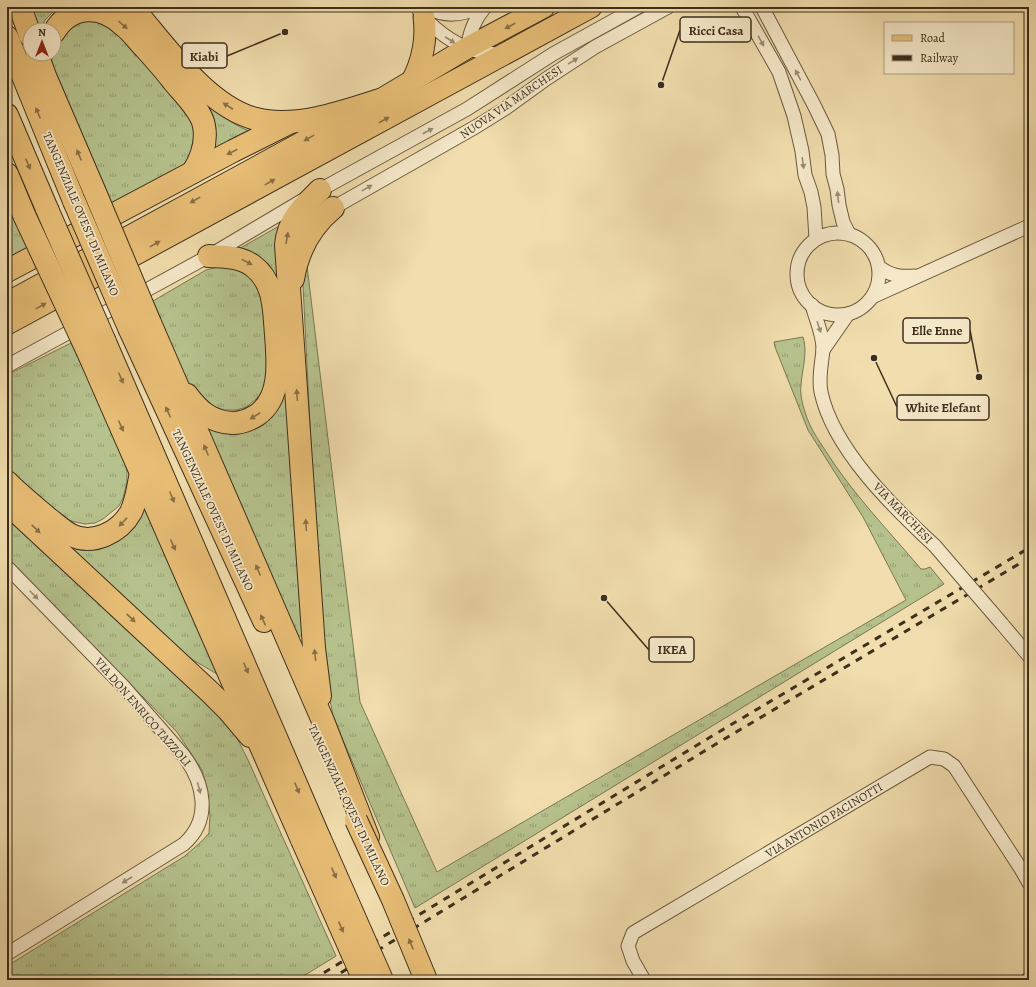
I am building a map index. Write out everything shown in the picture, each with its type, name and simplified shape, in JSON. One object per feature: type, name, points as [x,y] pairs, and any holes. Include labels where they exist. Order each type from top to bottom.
[{"type":"highway","points":[[20,7],[25,22]]},
{"type":"highway","points":[[132,7],[190,75],[223,103],[238,112],[253,118],[271,122],[291,122],[344,111],[380,100]]},
{"type":"highway","points":[[61,22],[67,17],[84,10],[105,13],[124,25],[167,73],[202,119],[205,131],[204,144],[200,160],[193,172]]},
{"type":"highway","name":"TANGENZIALE OVEST DI MILANO","points":[[7,38],[74,201],[140,327],[358,819],[426,980]]},
{"type":"highway","points":[[40,62],[94,190],[140,327],[176,380],[198,409],[220,422],[234,423],[248,421],[266,408],[273,393],[277,378],[278,359],[272,294],[268,284],[260,272],[247,262],[236,258],[209,256]]},
{"type":"highway","points":[[45,76],[46,62]]},
{"type":"highway","points":[[7,115],[47,209],[141,473],[270,764],[382,980]]},
{"type":"highway","points":[[7,271],[193,172],[291,122]]},
{"type":"highway","points":[[7,174],[22,209]]},
{"type":"highway","points":[[7,178],[96,347],[310,839],[364,980]]},
{"type":"highway","points":[[320,190],[298,213],[290,227],[287,234],[286,252],[314,648],[323,721]]},
{"type":"highway","points":[[291,306],[295,270],[302,248],[318,222],[333,208]]},
{"type":"highway","points":[[176,380],[323,721],[358,819]]},
{"type":"highway","points":[[7,482],[64,531],[76,537],[89,539],[104,536],[113,531],[125,520],[134,505],[141,473]]},
{"type":"highway","points":[[7,503],[220,702],[245,729],[270,764]]},
{"type":"main road","points":[[7,303],[380,100],[468,48],[544,7]]},
{"type":"main road","points":[[7,324],[591,7]]},
{"type":"main road","points":[[412,80],[418,69],[424,50],[426,29],[422,10]]},
{"type":"street","points":[[422,10],[452,14],[473,10],[480,7]]},
{"type":"street","points":[[468,48],[470,31],[485,7]]},
{"type":"street","points":[[7,366],[209,256],[320,190],[467,109],[554,54],[638,7]]},
{"type":"street","name":"NUOVA VIA MARCHESI","points":[[333,208],[482,123],[563,67],[595,47],[668,7]]},
{"type":"street","points":[[742,7],[779,72],[794,116],[802,151],[805,175],[814,206],[816,239]]},
{"type":"street","points":[[762,7],[828,134],[832,155],[833,174],[838,189],[839,205],[843,222],[849,234]]},
{"type":"street","points":[[422,10],[447,38],[480,52],[505,54]]},
{"type":"street","points":[[872,297],[1029,226]]},
{"type":"street","points":[[832,233],[849,234],[860,239],[869,246],[875,256],[879,267],[877,288],[866,304],[858,310],[848,314],[835,315],[823,312],[812,306],[805,299],[800,290],[797,281],[798,262],[808,245],[816,239],[832,233]]},
{"type":"street","points":[[879,267],[886,272],[900,277],[918,276]]},
{"type":"street","name":"VIA MARCHESI","points":[[812,306],[822,335],[820,390],[825,410],[836,431],[854,459],[876,486],[901,514],[935,546],[1029,656]]},
{"type":"street","points":[[822,350],[848,314]]},
{"type":"street","name":"VIA DON ENRICO TAZZOLI","points":[[7,567],[123,686],[184,756],[196,777],[202,804],[202,815],[199,825],[192,837],[184,844],[7,954]]},
{"type":"street","name":"VIA ANTONIO PACINOTTI","points":[[644,980],[633,961],[628,946],[633,933],[930,757],[944,758],[954,766],[1025,867],[1029,883]]},
{"type":"green space","points":[[26,7],[58,7],[44,22],[32,22]]},
{"type":"green space","points":[[116,7],[126,7],[217,111],[234,124],[255,133],[213,152]]},
{"type":"green space","points":[[101,16],[197,120],[195,160],[114,210],[52,66],[52,62],[62,62],[62,28]]},
{"type":"green space","points":[[7,193],[31,251],[7,264]]},
{"type":"green space","points":[[281,225],[303,636],[297,636],[203,424],[268,412],[279,304],[235,251]]},
{"type":"green space","points":[[222,266],[244,270],[261,289],[272,362],[264,389],[259,396],[247,407],[236,410],[225,410],[206,403],[187,384],[153,301],[206,270]]},
{"type":"green space","points":[[302,266],[307,266],[360,702],[437,872],[906,600],[863,517],[808,430],[774,342],[803,337],[805,355],[801,395],[807,417],[819,441],[847,481],[921,569],[930,567],[944,584],[415,908],[333,715],[322,662]]},
{"type":"green space","points":[[71,343],[119,445],[124,457],[127,472],[127,482],[123,498],[119,506],[103,519],[95,523],[85,524],[66,519],[7,472],[7,375]]},
{"type":"green space","points":[[7,492],[80,540],[144,505],[217,674],[188,657]]},
{"type":"green space","points":[[7,512],[217,713],[236,736],[336,956],[297,980],[7,980],[7,966],[185,856],[209,833],[210,816],[207,788],[202,770],[177,732],[7,557]]},
{"type":"railway","points":[[312,980],[712,736],[1029,548]]},
{"type":"railway","points":[[329,980],[716,744],[1029,558]]},
{"type":"place","name":"Kiabi","points":[[285,32]]},
{"type":"place","name":"Ricci Casa","points":[[661,85]]},
{"type":"place","name":"White Elefant","points":[[874,358]]},
{"type":"place","name":"Elle Enne","points":[[979,377]]},
{"type":"place","name":"IKEA","points":[[604,598]]}]
